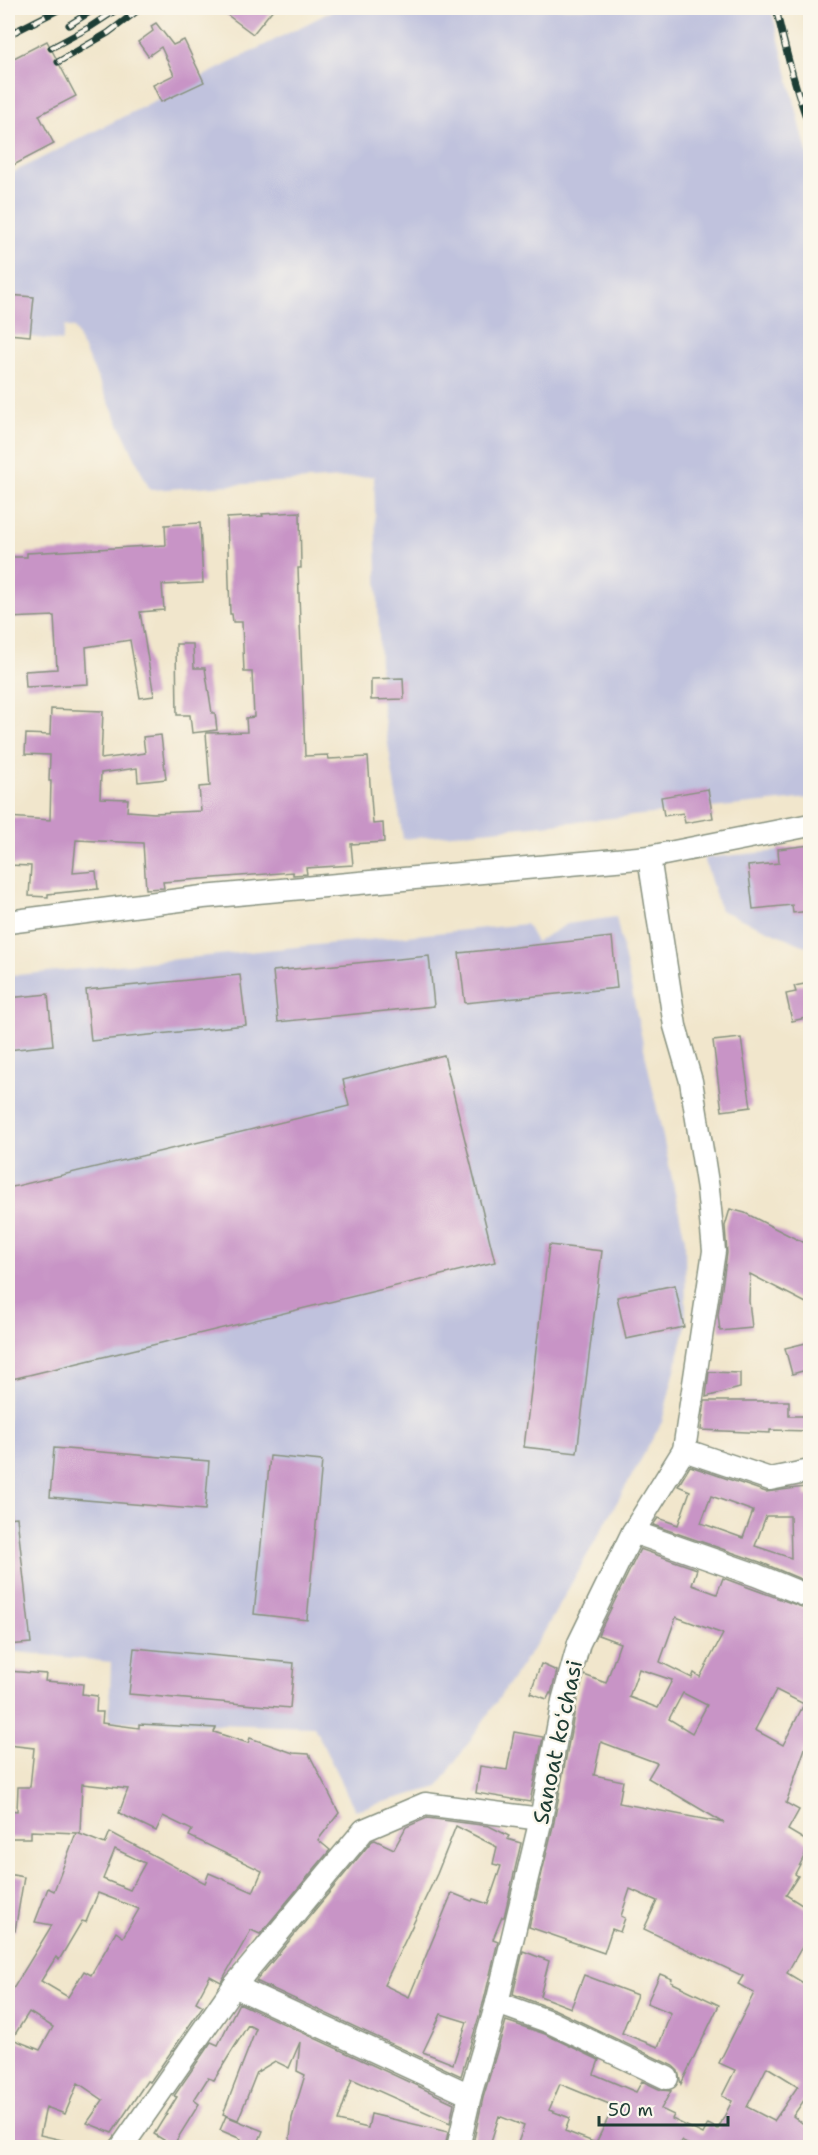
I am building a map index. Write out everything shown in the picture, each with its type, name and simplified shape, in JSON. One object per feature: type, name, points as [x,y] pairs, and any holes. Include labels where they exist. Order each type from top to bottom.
[{"type":"street","points":[[8,922],[203,897],[650,857],[810,825]]},
{"type":"street","points":[[650,857],[675,1026],[691,1081],[708,1189],[714,1251],[684,1450],[770,1479],[810,1471]]},
{"type":"street","name":"Sanoat koʻchasi","points":[[458,2148],[470,2095],[497,2003],[541,1819],[562,1701],[579,1644],[633,1532],[684,1450]]},
{"type":"street","points":[[633,1532],[756,1575],[810,1597]]},
{"type":"street","points":[[121,2148],[234,1986],[364,1830],[425,1804],[541,1819]]},
{"type":"street","points":[[234,1986],[470,2095]]},
{"type":"street","points":[[497,2003],[550,2022],[667,2078]]},
{"type":"shaded area","points":[[338,8],[771,8],[810,164],[810,798],[403,839],[381,699],[374,476],[150,490],[74,328],[65,326],[62,341],[8,334],[8,175]]},
{"type":"shaded area","points":[[810,848],[810,948],[720,910],[704,858]]},
{"type":"shaded area","points":[[616,917],[685,1240],[686,1325],[662,1422],[543,1634],[438,1787],[355,1810],[314,1727],[109,1721],[111,1662],[8,1651],[8,976],[526,924],[536,942],[567,924]]},
{"type":"building","points":[[218,8],[274,8],[253,34]]},
{"type":"building","points":[[156,23],[173,45],[184,40],[204,82],[161,102],[153,85],[174,75],[161,47],[148,56],[138,42],[153,31],[151,26]]},
{"type":"building","points":[[47,41],[76,96],[39,115],[54,144],[8,168],[8,61]]},
{"type":"building","points":[[8,295],[34,297],[30,336],[8,334]]},
{"type":"building","points":[[300,512],[301,568],[298,568],[305,756],[328,755],[329,759],[368,757],[373,824],[383,823],[384,842],[351,844],[353,865],[306,868],[307,874],[293,875],[293,872],[163,882],[164,888],[146,889],[143,843],[76,840],[73,873],[96,871],[98,889],[48,894],[48,897],[29,896],[31,866],[8,865],[8,817],[50,820],[51,781],[49,781],[50,755],[25,754],[26,734],[50,735],[51,709],[103,711],[101,759],[145,753],[143,737],[161,735],[166,779],[138,782],[137,768],[101,773],[100,798],[128,799],[127,811],[154,813],[201,811],[199,787],[210,786],[206,733],[247,732],[246,718],[254,717],[252,672],[244,672],[242,622],[233,622],[232,614],[230,614],[227,518]]},
{"type":"building","points":[[200,523],[203,583],[162,585],[164,610],[140,612],[154,696],[140,698],[130,640],[86,647],[88,684],[26,687],[25,671],[57,669],[54,616],[8,618],[8,557],[27,557],[27,553],[166,545],[165,525]]},
{"type":"building","points":[[176,644],[193,644],[194,668],[205,668],[217,730],[192,733],[190,715],[177,715]]},
{"type":"building","points":[[403,678],[404,699],[371,700],[371,679]]},
{"type":"building","points":[[708,789],[713,818],[685,823],[683,813],[664,816],[661,797]]},
{"type":"building","points":[[810,845],[810,911],[793,913],[792,905],[753,909],[748,866],[779,863],[778,849]]},
{"type":"building","points":[[612,937],[617,988],[465,1003],[459,953]]},
{"type":"building","points":[[429,956],[434,1006],[278,1022],[273,971]]},
{"type":"building","points":[[240,975],[246,1025],[91,1041],[86,990]]},
{"type":"building","points":[[810,983],[810,1017],[792,1021],[786,994],[796,992],[794,986]]},
{"type":"building","points":[[48,994],[53,1045],[8,1050],[8,998]]},
{"type":"building","points":[[741,1038],[751,1107],[722,1111],[713,1041]]},
{"type":"building","points":[[444,1055],[495,1262],[8,1380],[8,1188],[349,1106],[343,1080]]},
{"type":"building","points":[[730,1209],[745,1213],[810,1246],[810,1305],[750,1274],[749,1301],[752,1328],[720,1331],[718,1315],[727,1253],[725,1226]]},
{"type":"building","points":[[549,1245],[602,1251],[577,1453],[524,1447]]},
{"type":"building","points":[[675,1285],[684,1327],[626,1339],[617,1297]]},
{"type":"building","points":[[810,1342],[810,1369],[792,1374],[785,1348]]},
{"type":"building","points":[[709,1372],[740,1373],[740,1388],[706,1397]]},
{"type":"building","points":[[705,1401],[789,1401],[789,1416],[810,1416],[810,1431],[770,1430],[770,1433],[701,1430]]},
{"type":"building","points":[[54,1448],[209,1461],[205,1510],[50,1497]]},
{"type":"building","points":[[270,1456],[322,1461],[307,1620],[254,1614]]},
{"type":"building","points":[[690,1466],[766,1492],[805,1487],[806,1496],[810,1496],[810,1583],[760,1562],[653,1525],[658,1518],[678,1525],[690,1491],[678,1486]],"holes":[[[711,1496],[753,1511],[743,1538],[701,1523]],[[766,1516],[790,1516],[791,1558],[755,1546]]]},
{"type":"building","points":[[17,1517],[31,1643],[8,1645],[8,1518]]},
{"type":"building","points":[[640,1549],[697,1569],[692,1585],[717,1594],[723,1578],[810,1610],[810,1734],[786,1803],[799,1810],[788,1830],[810,1845],[795,1874],[798,1876],[786,1895],[810,1910],[810,1933],[787,1973],[810,1987],[810,2093],[793,2116],[810,2129],[810,2148],[695,2148],[681,2141],[678,2148],[516,2148],[524,2126],[499,2116],[489,2148],[472,2148],[483,2098],[506,2021],[545,2034],[599,2060],[594,2074],[636,2092],[642,2081],[661,2090],[671,2091],[661,2109],[674,2115],[672,2119],[703,2134],[708,2124],[718,2129],[732,2101],[722,2096],[735,2070],[719,2063],[754,1993],[738,1984],[743,1976],[644,1929],[657,1901],[630,1889],[621,1916],[625,1918],[620,1932],[612,1929],[604,1953],[529,1927],[554,1822],[576,1704],[584,1675],[606,1683],[620,1643],[598,1635]],"holes":[[[676,1617],[723,1634],[700,1677],[694,1673],[692,1678],[660,1662]],[[639,1669],[672,1680],[658,1708],[629,1697]],[[776,1690],[804,1704],[783,1745],[755,1730]],[[683,1693],[707,1705],[692,1733],[669,1719]],[[601,1742],[657,1763],[648,1778],[724,1823],[619,1803],[623,1781],[594,1775]],[[767,2067],[798,2086],[774,2121],[747,2107]],[[560,2084],[614,2106],[596,2143],[565,2131],[570,2118],[549,2110]]]},
{"type":"building","points":[[134,1648],[294,1663],[290,1708],[129,1694]]},
{"type":"building","points":[[541,1664],[557,1671],[551,1694],[547,1699],[530,1693]]},
{"type":"building","points":[[8,1671],[46,1674],[45,1681],[83,1684],[82,1694],[97,1696],[96,1712],[103,1712],[102,1723],[139,1728],[139,1724],[216,1728],[214,1732],[248,1743],[250,1738],[293,1753],[309,1754],[339,1813],[318,1840],[330,1850],[260,1934],[251,1930],[221,1982],[210,1976],[196,2002],[203,2006],[150,2082],[147,2081],[112,2133],[87,2123],[103,2100],[78,2083],[65,2114],[46,2107],[40,2135],[71,2142],[70,2148],[8,2148],[8,1985],[13,1989],[52,1925],[35,1922],[48,1888],[54,1891],[76,1833],[31,1831],[31,1838],[8,1838],[8,1810],[17,1811],[18,1787],[30,1787],[34,1748],[8,1745]],"holes":[[[82,1784],[128,1789],[119,1813],[156,1831],[163,1816],[192,1830],[189,1836],[262,1871],[253,1892],[209,1873],[205,1883],[110,1832],[105,1844],[77,1833],[80,1833]],[[115,1849],[145,1863],[130,1890],[103,1879]],[[98,1893],[139,1909],[123,1937],[116,1932],[91,1975],[84,1971],[68,1997],[41,1981],[56,1957],[59,1960],[82,1921],[86,1922]],[[29,2012],[53,2027],[40,2050],[12,2039]]]},
{"type":"building","points":[[514,1732],[543,1737],[530,1802],[476,1793],[480,1766],[507,1770]]},
{"type":"building","points":[[427,1818],[489,1826],[509,1836],[507,1839],[521,1843],[504,1917],[493,1939],[498,1941],[484,2000],[461,2076],[256,1981],[372,1841],[375,1840],[394,1849],[406,1827]],"holes":[[[456,1826],[497,1847],[493,1864],[501,1866],[488,1904],[473,1899],[472,1901],[452,1893],[409,1997],[384,1985],[437,1874]],[[441,2014],[467,2022],[453,2064],[423,2052]]]},
{"type":"building","points":[[8,1874],[24,1877],[15,1931],[8,1930]]},
{"type":"building","points":[[523,1951],[549,1961],[540,1996],[571,2008],[584,1975],[637,1995],[622,2033],[658,2047],[671,2013],[647,2003],[660,1974],[672,1979],[671,1982],[719,2005],[681,2084],[678,2071],[673,2066],[556,2010],[513,1994]]},
{"type":"building","points":[[239,2003],[454,2103],[450,2123],[352,2079],[338,2121],[368,2128],[371,2114],[448,2132],[445,2148],[289,2148],[292,2118],[305,2075],[297,2071],[300,2042],[289,2068],[275,2061],[257,2072],[238,2120],[223,2114],[256,2029],[248,2025],[214,2080],[208,2078],[194,2100],[199,2104],[173,2146],[154,2134],[177,2097],[174,2096],[211,2042],[218,2045]]},
{"type":"building","points":[[226,2116],[263,2131],[256,2148],[238,2148],[241,2139],[220,2130]]},
{"type":"railway","points":[[8,35],[62,8]]},
{"type":"railway","points":[[69,25],[96,8]]},
{"type":"railway","points":[[51,48],[119,8]]},
{"type":"railway","points":[[58,62],[108,33],[141,8]]},
{"type":"railway","points":[[776,8],[791,68],[810,128]]}]
